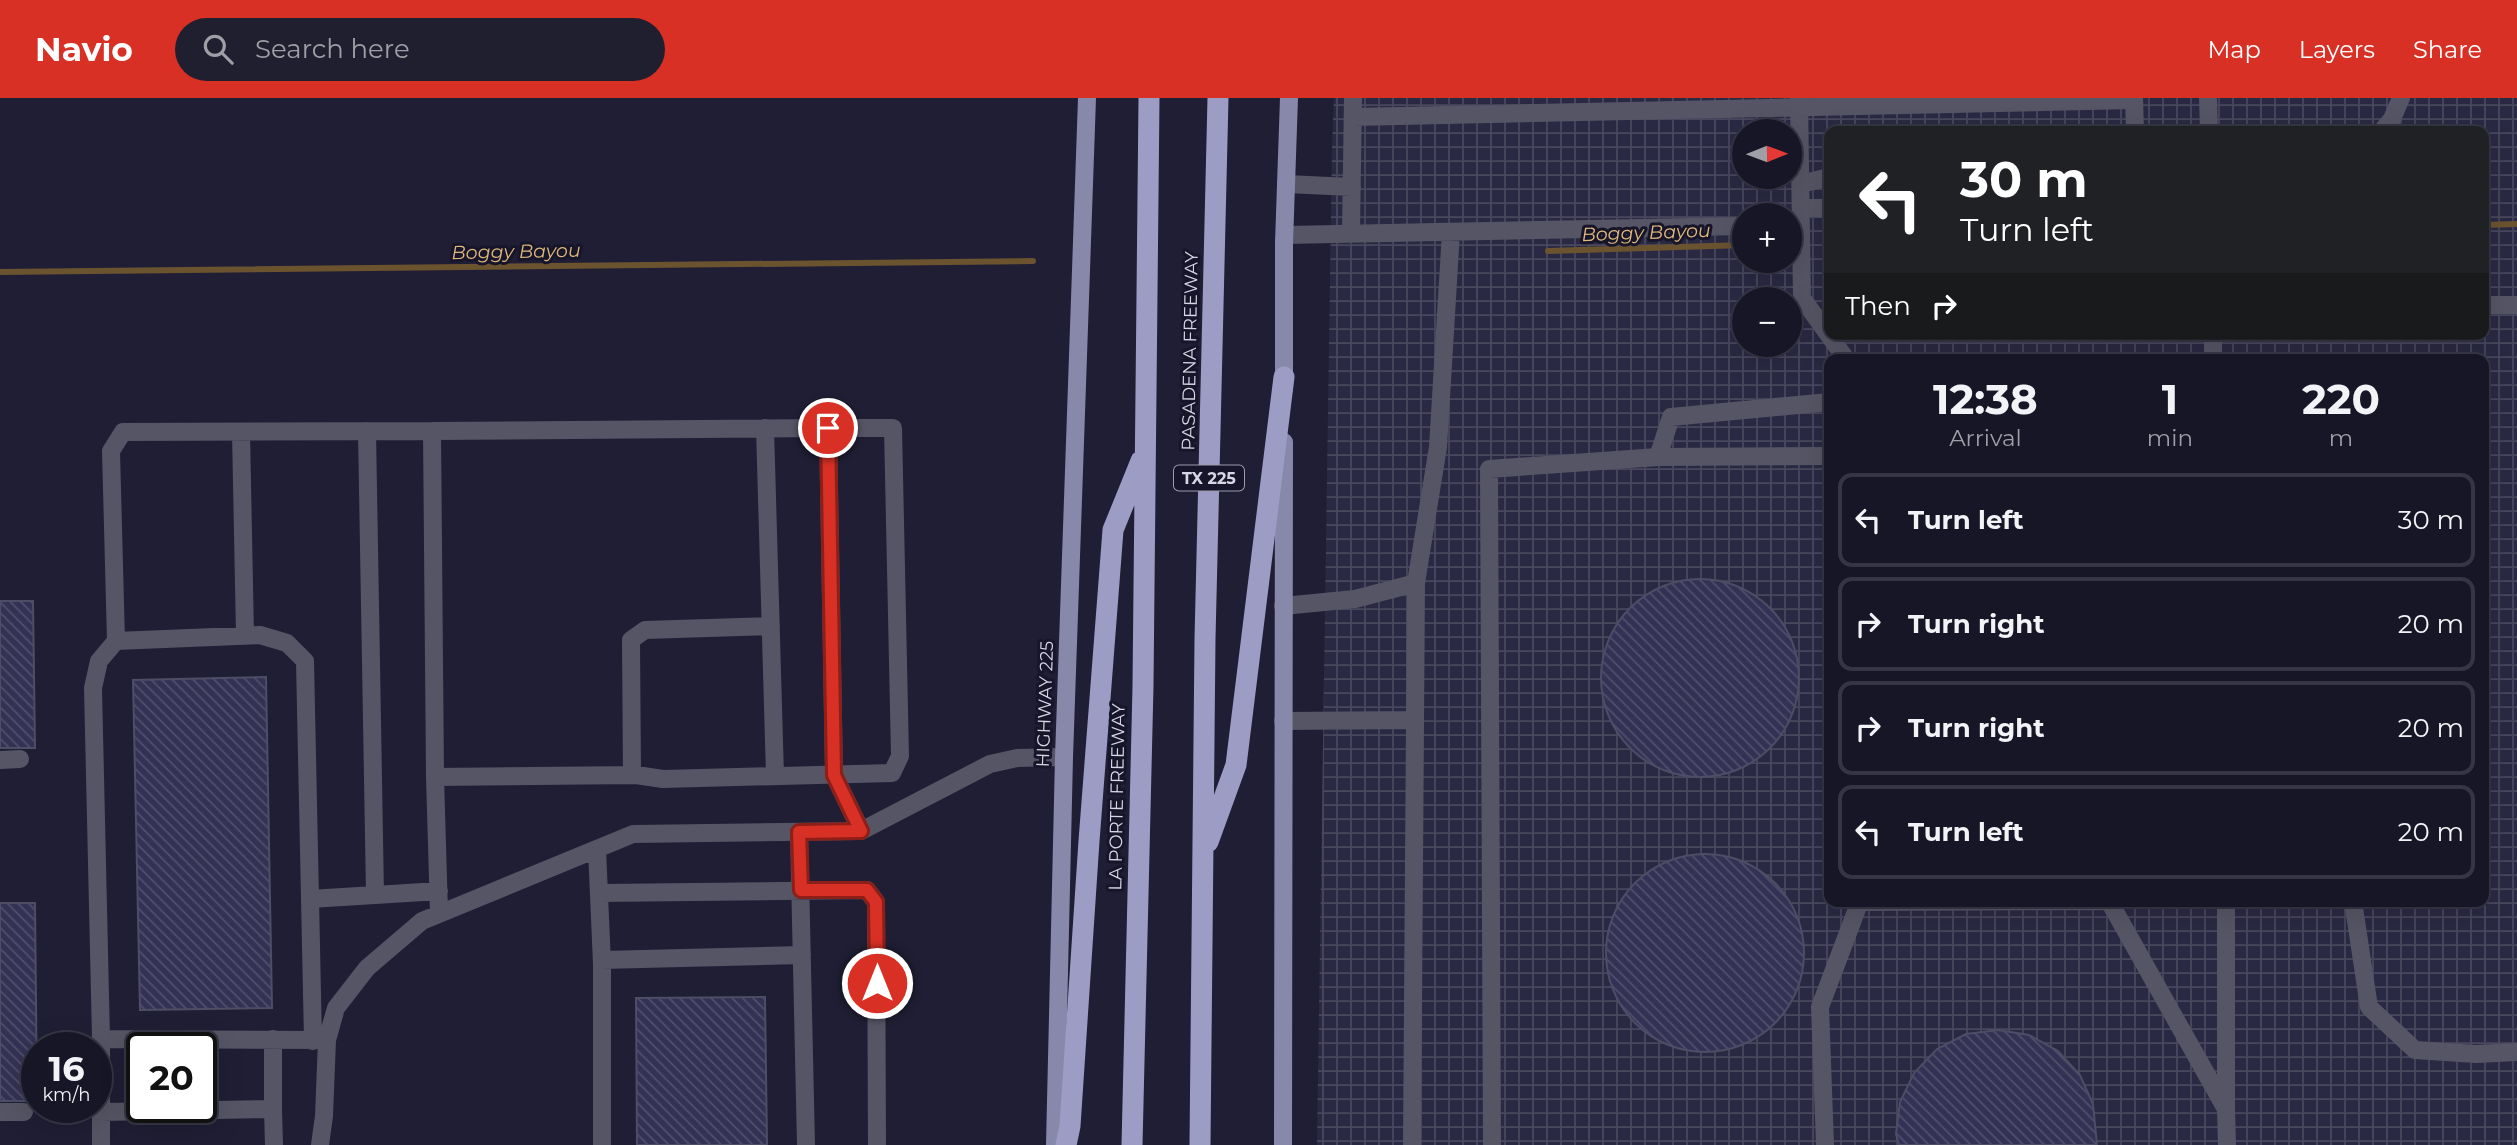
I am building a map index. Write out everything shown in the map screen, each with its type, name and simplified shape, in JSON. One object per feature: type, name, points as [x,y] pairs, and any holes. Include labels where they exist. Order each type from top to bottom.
[{"type":"highway","points":[[1066,1145],[1070,1126],[1113,530],[1146,450],[1149,98]]},
{"type":"highway","name":"PASADENA FREEWAY","points":[[1202,857],[1218,98]]},
{"type":"highway","points":[[1202,857],[1236,765],[1284,377]]},
{"type":"highway","name":"LA PORTE FREEWAY","points":[[1132,1145],[1146,450]]},
{"type":"highway","name":"TX 225","points":[[1200,1145],[1202,857]]},
{"type":"main road","name":"HIGHWAY 225","points":[[1055,1145],[1064,757],[1087,98]]},
{"type":"main road","points":[[1283,1145],[1284,377],[1289,98]]},
{"type":"lane","points":[[1351,232],[1353,98]]},
{"type":"lane","points":[[2208,98],[2209,126]]},
{"type":"lane","points":[[2386,126],[2401,98]]},
{"type":"lane","points":[[1353,117],[1799,102],[2134,99],[2135,126]]},
{"type":"lane","points":[[1802,184],[1824,178]]},
{"type":"lane","points":[[1286,184],[1352,187]]},
{"type":"lane","points":[[1802,218],[1824,210]]},
{"type":"lane","points":[[1285,235],[1732,226]]},
{"type":"lane","points":[[1412,1145],[1416,583],[1438,447],[1451,232]]},
{"type":"lane","points":[[1801,273],[1802,298],[1824,328]]},
{"type":"lane","points":[[2489,305],[2517,305]]},
{"type":"lane","points":[[1658,457],[1671,417],[1824,402]]},
{"type":"lane","points":[[765,428],[775,776]]},
{"type":"lane","points":[[828,428],[834,775],[861,831]]},
{"type":"lane","points":[[101,1032],[93,688],[99,661],[116,641],[111,451],[123,432],[893,428],[900,756],[892,773],[663,779],[632,775],[435,778]]},
{"type":"lane","points":[[367,431],[375,895]]},
{"type":"lane","points":[[432,431],[439,913]]},
{"type":"lane","points":[[241,432],[245,635]]},
{"type":"lane","points":[[1492,1145],[1489,468],[1658,457],[1824,456]]},
{"type":"lane","points":[[1283,606],[1355,598],[1416,583]]},
{"type":"lane","points":[[632,775],[631,640],[645,630],[771,626]]},
{"type":"lane","points":[[116,641],[260,635],[286,643],[305,661],[310,899],[324,1116],[320,1145]]},
{"type":"lane","points":[[1283,721],[1414,720]]},
{"type":"lane","points":[[320,1040],[336,1008],[368,968],[422,921],[633,834],[861,831],[990,764],[1017,758],[1064,757]]},
{"type":"lane","points":[[0,760],[20,760]]},
{"type":"lane","points":[[799,832],[806,1145]]},
{"type":"lane","points":[[597,849],[602,960],[602,1145]]},
{"type":"lane","points":[[599,893],[867,890],[876,902],[877,1145]]},
{"type":"lane","points":[[310,899],[439,891]]},
{"type":"lane","points":[[1825,1145],[1820,1007],[1858,907]]},
{"type":"lane","points":[[2112,907],[2226,1109]]},
{"type":"lane","points":[[2226,907],[2227,1145]]},
{"type":"lane","points":[[2354,907],[2369,1007],[2415,1050],[2476,1054],[2517,1052]]},
{"type":"lane","points":[[602,960],[802,955]]},
{"type":"lane","points":[[112,1039],[320,1040]]},
{"type":"lane","points":[[273,1039],[274,1145]]},
{"type":"lane","points":[[112,1112],[272,1108]]},
{"type":"lane","points":[[0,1112],[21,1112]]},
{"type":"lane","points":[[101,1123],[101,1145]]},
{"type":"shaded area","points":[[1334,98],[2517,98],[2517,1145],[1317,1145]]},
{"type":"building","points":[[1700,579],[1738,586],[1755,595],[1770,608],[1783,623],[1792,640],[1799,678],[1792,716],[1783,733],[1770,748],[1755,761],[1738,770],[1700,777],[1662,770],[1645,761],[1630,748],[1617,733],[1608,716],[1601,678],[1608,640],[1617,623],[1630,608],[1645,595],[1662,586]]},
{"type":"building","points":[[0,601],[33,601],[35,748],[0,748]]},
{"type":"building","points":[[266,677],[272,1008],[140,1010],[133,680]]},
{"type":"building","points":[[1705,854],[1743,861],[1760,870],[1775,883],[1788,898],[1797,915],[1804,953],[1797,991],[1788,1008],[1775,1023],[1760,1036],[1743,1045],[1705,1052],[1667,1045],[1650,1036],[1635,1023],[1622,1008],[1613,991],[1606,953],[1613,915],[1622,898],[1635,883],[1650,870],[1667,861]]},
{"type":"building","points":[[0,903],[35,903],[36,1032],[21,1032],[21,1101],[0,1101]]},
{"type":"building","points":[[765,997],[767,1145],[637,1145],[636,998]]},
{"type":"building","points":[[1998,1030],[2029,1035],[2058,1051],[2080,1075],[2093,1104],[2097,1145],[1899,1145],[1896,1134],[1900,1102],[1914,1073],[1937,1049],[1966,1034]]},
{"type":"waterway","name":"Boggy Bayou","points":[[2489,225],[2517,224]]},
{"type":"waterway","name":"Boggy Bayou","points":[[1548,251],[1732,245]]},
{"type":"waterway","name":"Boggy Bayou","points":[[0,272],[1033,261]]},
{"type":"route","points":[[828,428],[834,775],[861,831],[799,832],[801,890],[867,890],[876,902],[877,983]]}]
